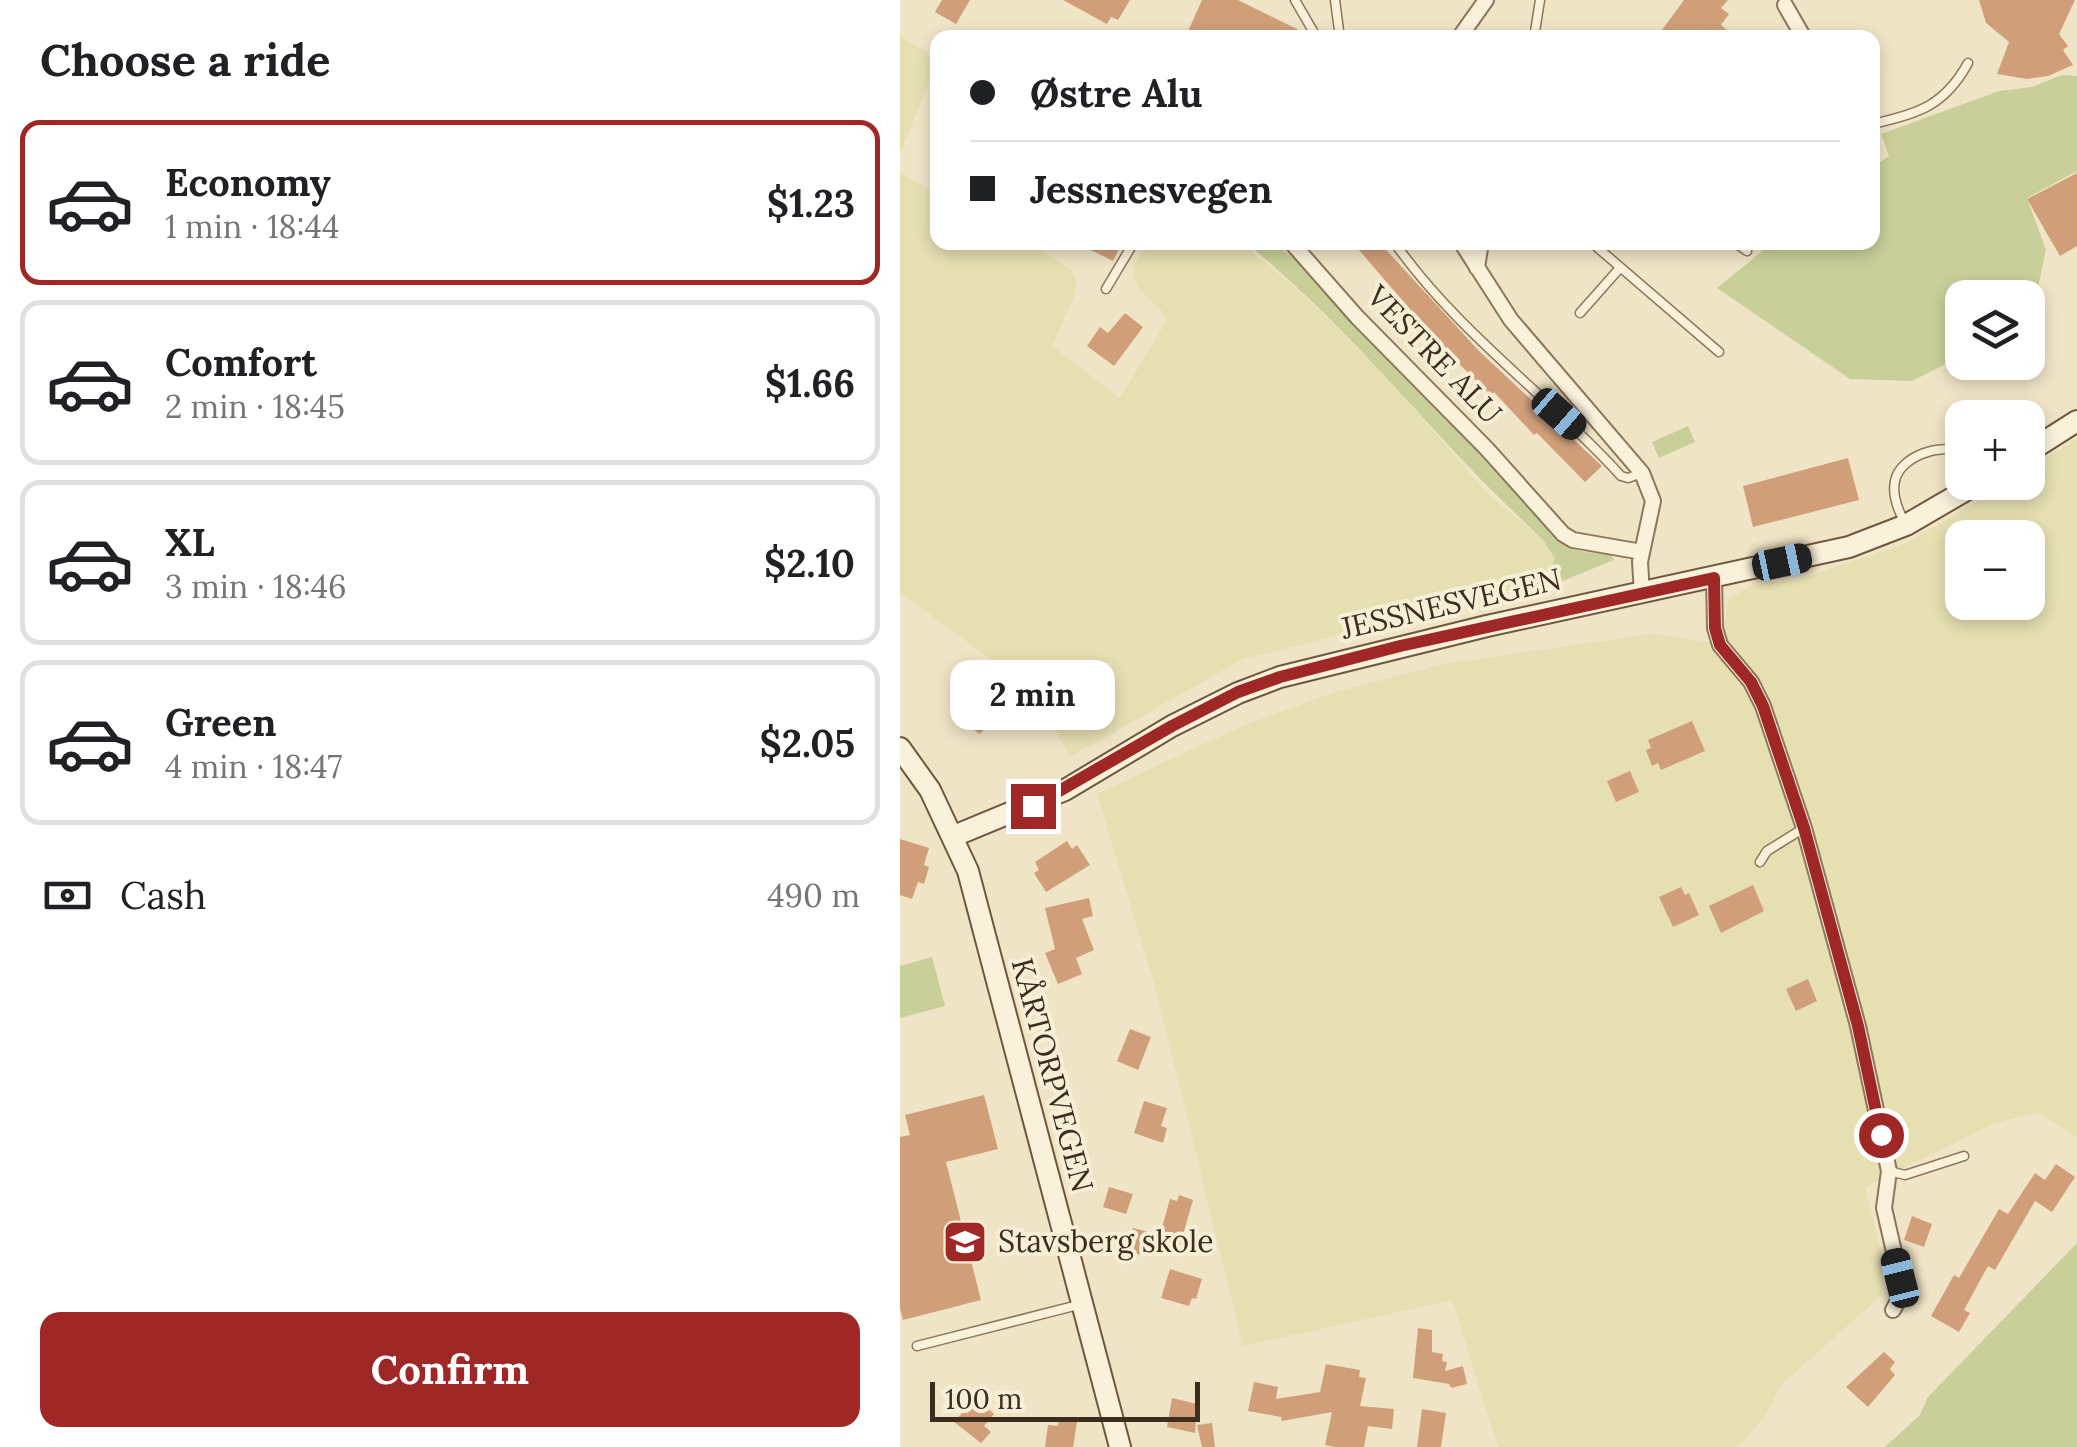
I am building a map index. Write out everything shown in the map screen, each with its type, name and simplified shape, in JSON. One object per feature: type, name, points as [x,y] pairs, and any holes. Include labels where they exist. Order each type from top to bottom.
[{"type":"main road","points":[[2045,441],[2077,421]]},
{"type":"main road","name":"JESSNESVEGEN","points":[[954,836],[1033,806],[1172,726],[1238,692],[1280,677],[1400,646],[1849,547],[1906,524],[1948,500]]},
{"type":"main road","name":"KÅRTORPVEGEN","points":[[900,748],[930,790],[968,870],[1120,1447]]},
{"type":"street","points":[[1464,30],[1480,3]]},
{"type":"street","points":[[1784,5],[1799,30]]},
{"type":"street","name":"VESTRE ALU","points":[[1298,250],[1562,534],[1573,540],[1642,552]]},
{"type":"street","points":[[1466,250],[1511,320],[1642,473],[1653,501],[1638,576],[1642,593]]},
{"type":"street","points":[[1477,268],[1480,250]]},
{"type":"street","points":[[1714,578],[1715,628],[1720,645],[1751,682],[1763,706],[1804,828],[1858,1026],[1889,1172],[1884,1208],[1900,1278],[1900,1297],[1892,1310]]},
{"type":"lane","points":[[1294,0],[1313,30]]},
{"type":"lane","points":[[1336,0],[1339,30]]},
{"type":"lane","points":[[1535,30],[1540,0]]},
{"type":"lane","points":[[1880,122],[1904,117],[1953,90],[1968,62]]},
{"type":"lane","points":[[1106,289],[1129,250]]},
{"type":"lane","points":[[1401,250],[1475,338],[1575,428],[1621,476],[1642,473]]},
{"type":"lane","points":[[1599,250],[1719,352]]},
{"type":"lane","points":[[1580,313],[1619,269]]},
{"type":"lane","points":[[1906,524],[1898,510],[1895,476],[1903,466],[1945,446]]},
{"type":"lane","points":[[1760,862],[1767,850],[1804,828]]},
{"type":"lane","points":[[1889,1172],[1906,1175],[1964,1156]]},
{"type":"lane","points":[[917,1346],[1082,1304]]},
{"type":"shaded area","points":[[900,36],[927,52],[930,81],[900,153]]},
{"type":"shaded area","points":[[900,173],[930,189],[930,250],[1042,250],[1070,269],[1076,277],[1075,294],[1052,346],[1120,398],[1166,322],[1162,311],[1138,288],[1133,276],[1133,266],[1143,250],[1249,250],[1294,286],[1390,381],[1487,493],[1543,540],[1555,558],[1549,578],[1243,659],[1070,757],[1032,689],[900,593]]},
{"type":"shaded area","points":[[2077,439],[2077,1137],[2037,1112],[1993,1124],[1865,1187],[1882,1256],[1882,1295],[1781,1385],[1766,1415],[1734,1447],[1498,1447],[1452,1300],[1243,1346],[1156,990],[1097,794],[1242,726],[1335,692],[1445,664],[1653,634],[1709,642],[1725,622],[1728,599],[1752,585],[1799,579],[1902,545],[1945,520],[1945,620],[2045,620],[2045,520],[1945,520],[1980,500],[2045,500],[2045,458]]},
{"type":"green space","points":[[2062,75],[2077,76],[2077,171],[2027,198],[2046,250],[2040,280],[1945,280],[1945,364],[1912,381],[1850,379],[1717,288],[1763,250],[1880,250],[1880,162],[1889,156],[1881,134],[1999,91],[2032,87]]},
{"type":"green space","points":[[1255,250],[1282,250],[1298,260],[1559,541],[1584,552],[1611,555],[1614,560],[1555,584],[1523,591],[1522,588],[1549,578],[1555,558],[1543,540]]},
{"type":"green space","points":[[1688,426],[1695,442],[1659,458],[1652,442]]},
{"type":"green space","points":[[932,957],[945,1006],[900,1018],[900,966]]},
{"type":"green space","points":[[2077,1243],[2077,1447],[1885,1447],[1920,1415],[1928,1397]]},
{"type":"building","points":[[942,0],[970,0],[956,24],[935,12]]},
{"type":"building","points":[[1063,0],[1130,0],[1118,20],[1111,17],[1107,24]]},
{"type":"building","points":[[1202,0],[1238,0],[1299,30],[1189,30]]},
{"type":"building","points":[[1684,0],[1728,0],[1721,8],[1729,14],[1721,25],[1727,30],[1662,30]]},
{"type":"building","points":[[1979,0],[2075,0],[2059,34],[2068,46],[2063,50],[2073,65],[2048,76],[2027,79],[1997,74],[2009,42],[1986,23]]},
{"type":"building","points":[[2077,173],[2077,246],[2060,256],[2027,199]]},
{"type":"building","points":[[1091,250],[1118,250],[1113,261]]},
{"type":"building","points":[[1359,250],[1386,250],[1479,351],[1602,466],[1585,482],[1494,392],[1491,395],[1448,353]]},
{"type":"building","points":[[1125,313],[1143,327],[1114,366],[1087,346],[1100,327],[1108,333]]},
{"type":"building","points":[[1848,458],[1859,500],[1753,527],[1743,486]]},
{"type":"building","points":[[977,681],[1004,699],[980,734],[953,716]]},
{"type":"building","points":[[1692,721],[1705,751],[1661,770],[1658,763],[1652,766],[1646,750],[1651,748],[1648,740]]},
{"type":"building","points":[[1630,771],[1639,792],[1616,802],[1607,781]]},
{"type":"building","points":[[900,839],[929,848],[924,884],[918,882],[912,899],[900,895]]},
{"type":"building","points":[[1067,841],[1072,849],[1077,845],[1090,865],[1046,892],[1034,873],[1039,870],[1035,862]]},
{"type":"building","points":[[1753,885],[1764,911],[1721,933],[1709,906]]},
{"type":"building","points":[[1681,887],[1685,895],[1689,893],[1699,915],[1673,927],[1659,897]]},
{"type":"building","points":[[1089,898],[1093,916],[1082,919],[1094,950],[1076,958],[1082,974],[1058,984],[1045,953],[1055,949],[1045,908]]},
{"type":"building","points":[[1808,979],[1817,1001],[1796,1011],[1786,989]]},
{"type":"building","points":[[1130,1029],[1151,1037],[1138,1070],[1117,1061]]},
{"type":"building","name":"Stavsberg skole","points":[[984,1095],[998,1149],[946,1162],[981,1300],[903,1320],[900,1137],[910,1135],[905,1115]]},
{"type":"building","points":[[1144,1101],[1167,1108],[1161,1126],[1167,1128],[1163,1143],[1134,1133]]},
{"type":"building","points":[[2056,1164],[2075,1177],[2052,1212],[2035,1201],[1995,1270],[1988,1266],[1964,1310],[1970,1313],[1959,1332],[1931,1316],[1954,1275],[1959,1278],[1999,1209],[2008,1214],[2035,1173],[2045,1180]]},
{"type":"building","points":[[1109,1187],[1133,1194],[1126,1214],[1103,1207]]},
{"type":"building","points":[[1179,1195],[1193,1200],[1178,1252],[1141,1255],[1127,1251],[1133,1228],[1160,1235],[1170,1199],[1177,1201]]},
{"type":"building","points":[[1912,1216],[1932,1224],[1924,1247],[1904,1240]]},
{"type":"building","points":[[1170,1269],[1202,1279],[1196,1299],[1192,1298],[1189,1306],[1161,1298]]},
{"type":"building","points":[[1418,1328],[1432,1330],[1432,1352],[1443,1354],[1442,1361],[1447,1362],[1445,1371],[1463,1366],[1467,1384],[1451,1388],[1449,1384],[1413,1378]]},
{"type":"building","points":[[1884,1352],[1895,1362],[1890,1369],[1895,1375],[1868,1407],[1846,1387]]},
{"type":"building","points":[[1326,1364],[1360,1370],[1359,1377],[1366,1378],[1360,1406],[1394,1409],[1392,1429],[1368,1426],[1364,1447],[1335,1447],[1325,1445],[1332,1412],[1282,1421],[1281,1417],[1248,1411],[1254,1382],[1278,1387],[1276,1399],[1320,1392]]},
{"type":"building","points":[[976,1398],[994,1414],[984,1426],[991,1432],[981,1443],[954,1422]]},
{"type":"building","points":[[1172,1398],[1197,1404],[1195,1433],[1167,1427]]},
{"type":"building","points":[[1422,1409],[1446,1413],[1441,1447],[1417,1447]]},
{"type":"building","points":[[1059,1418],[1077,1422],[1073,1447],[1045,1447],[1048,1425],[1058,1426]]},
{"type":"building","points":[[1212,1423],[1215,1447],[1202,1447],[1197,1425]]},
{"type":"place","name":"Stavsberg skole","points":[[965,1242]]},
{"type":"route","points":[[1033,806],[1172,726],[1238,692],[1280,677],[1400,646],[1714,578],[1715,628],[1720,645],[1751,682],[1763,706],[1804,828],[1858,1026],[1881,1135]]}]
